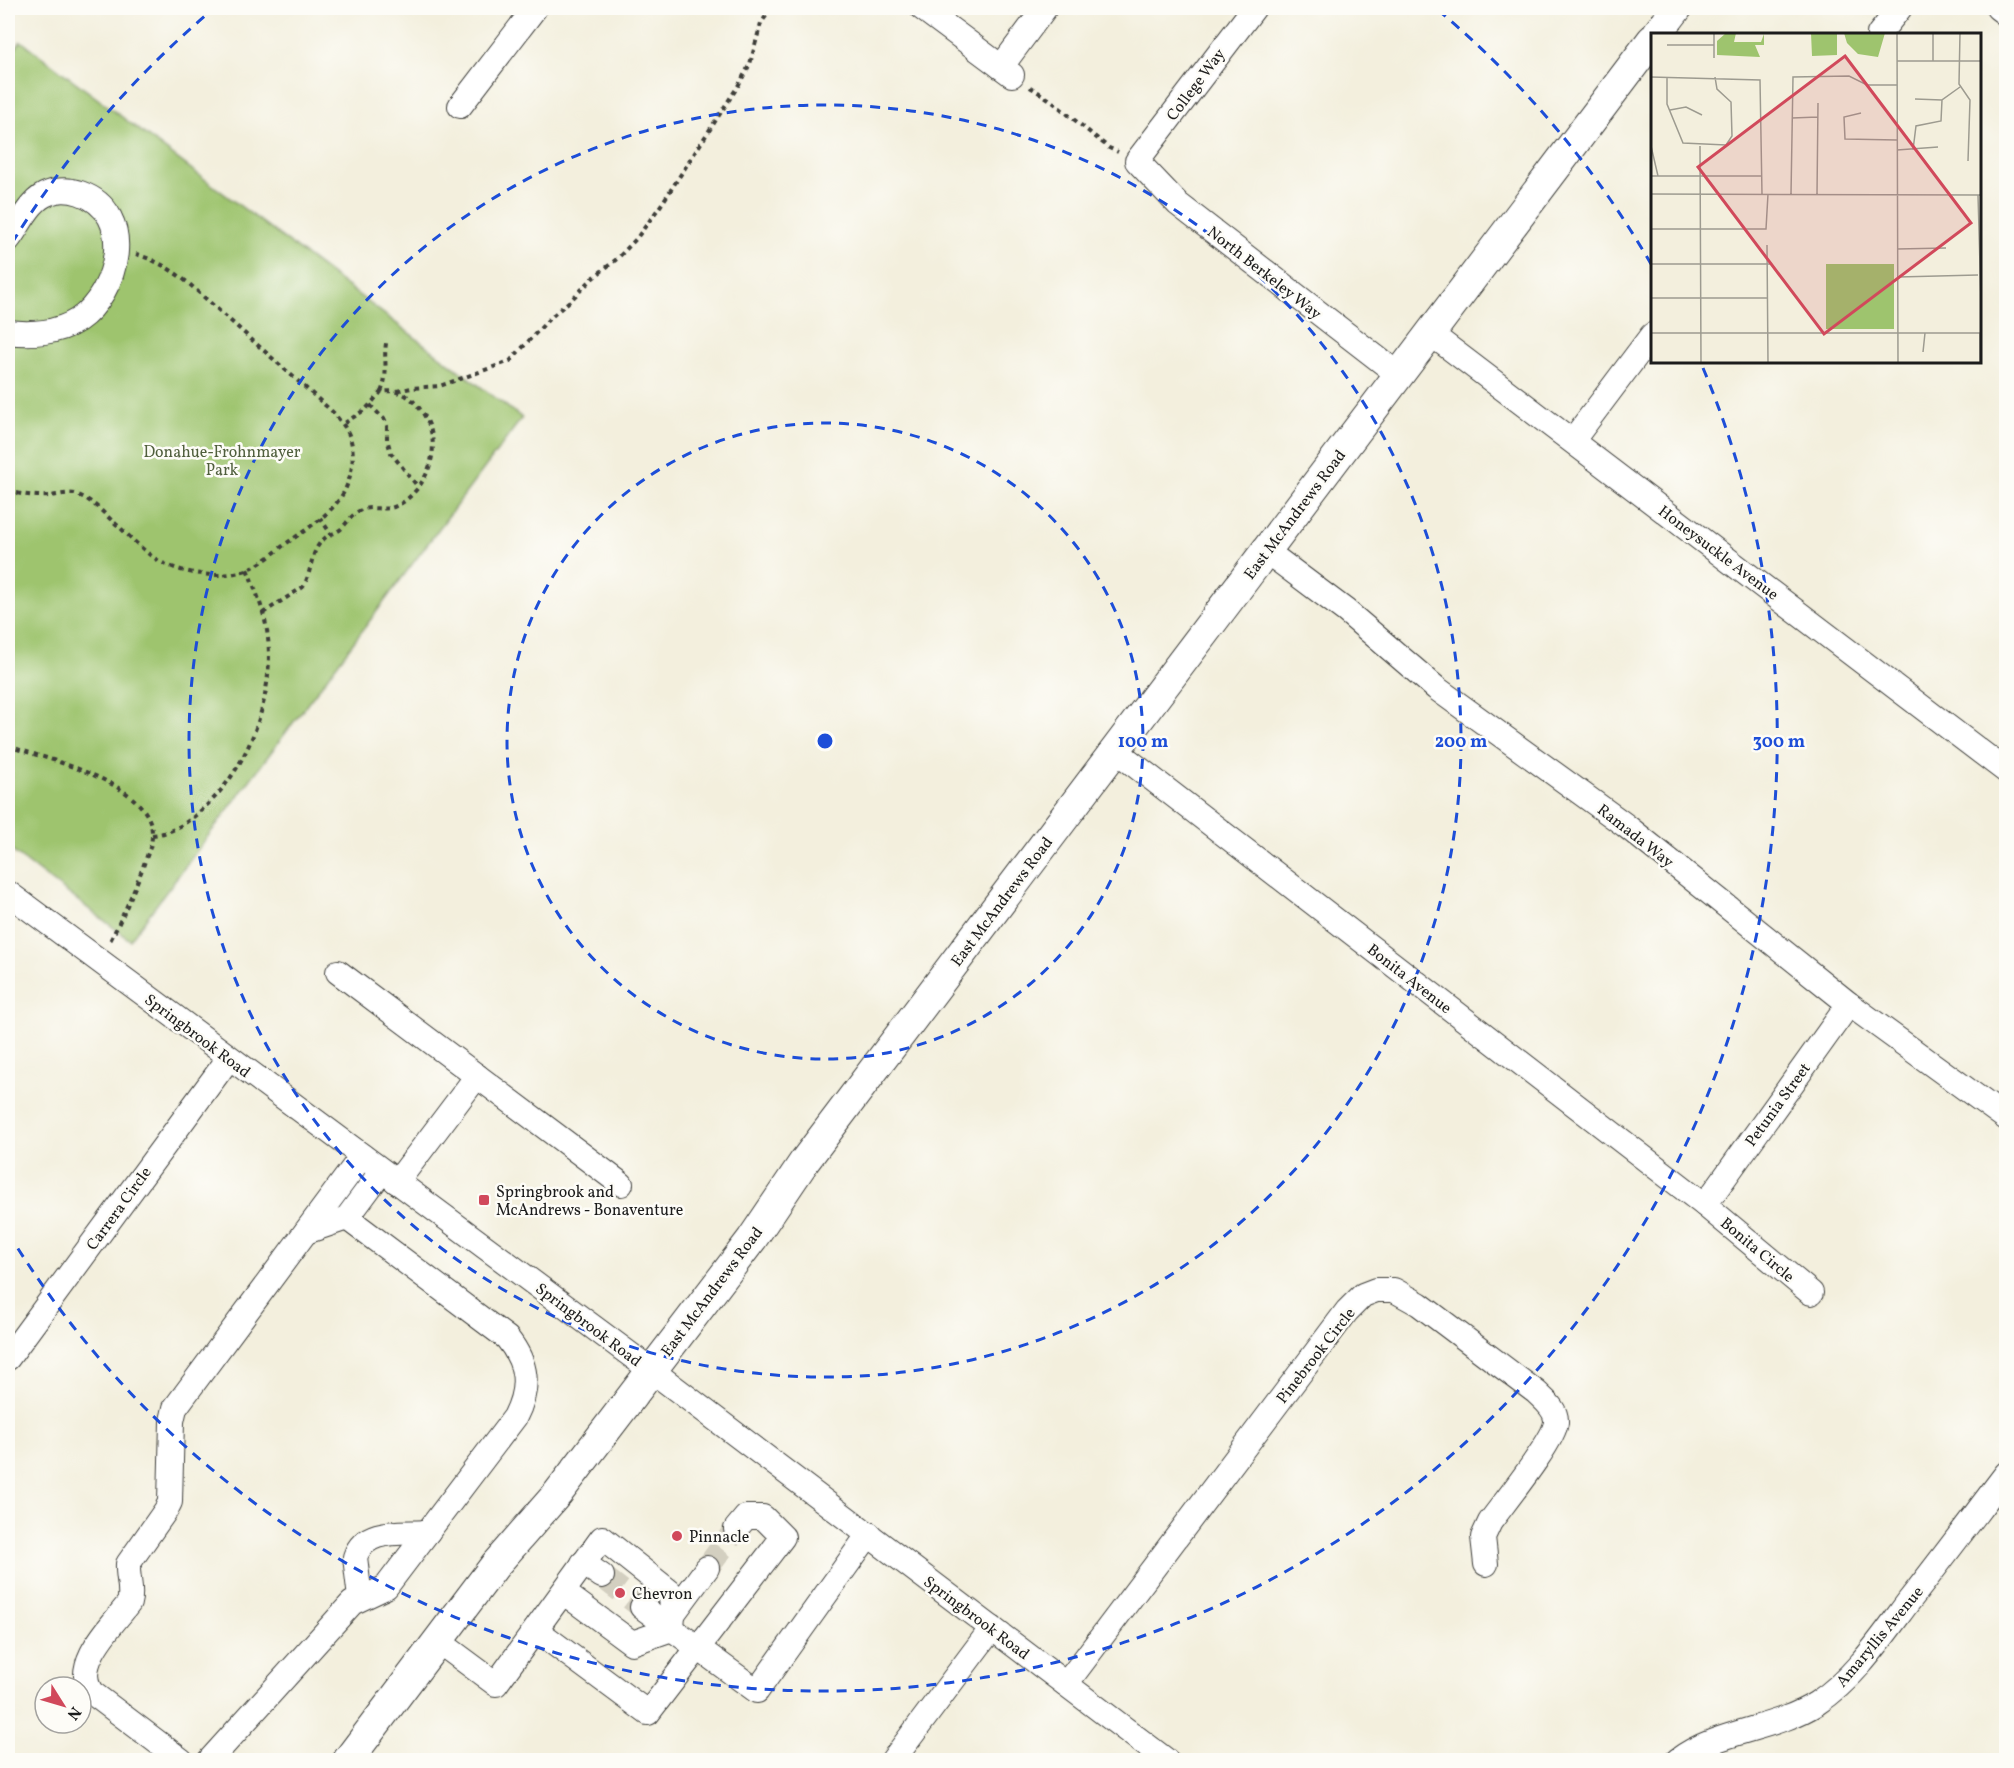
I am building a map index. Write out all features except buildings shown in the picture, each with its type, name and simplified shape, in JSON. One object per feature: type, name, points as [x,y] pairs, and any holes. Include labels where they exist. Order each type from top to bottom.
[{"type":"main road","points":[[1657,33],[1677,8]]},
{"type":"main road","name":"East McAndrews Road","points":[[348,1761],[496,1564],[558,1493],[752,1239],[804,1162],[1651,43]]},
{"type":"street","points":[[460,106],[535,8]]},
{"type":"street","points":[[922,8],[1006,71],[1046,8]]},
{"type":"street","name":"College Way","points":[[1137,161],[1254,8]]},
{"type":"street","points":[[1880,33],[1899,8]]},
{"type":"street","points":[[1998,8],[2007,14]]},
{"type":"street","name":"North Berkeley Way","points":[[1137,161],[1178,204],[1399,375]]},
{"type":"street","points":[[8,240],[20,225],[30,206],[49,193],[71,190],[91,197],[107,211],[116,230],[117,251],[98,301],[78,320],[55,330],[33,333],[8,332]]},
{"type":"street","name":"Honeysuckle Avenue","points":[[1431,334],[2007,771]]},
{"type":"street","points":[[1573,440],[1651,338]]},
{"type":"street","name":"Ramada Way","points":[[1266,551],[1346,611],[1436,688],[1625,825],[1849,1004],[2007,1118]]},
{"type":"street","name":"Bonita Avenue","points":[[1115,750],[1705,1205]]},
{"type":"street","name":"Springbrook Road","points":[[8,895],[651,1370],[1166,1761]]},
{"type":"street","points":[[338,972],[621,1184]]},
{"type":"street","name":"Petunia Street","points":[[1705,1205],[1849,1004]]},
{"type":"street","name":"Carrera Circle","points":[[8,1358],[229,1058]]},
{"type":"street","points":[[306,1232],[347,1218],[390,1177],[477,1076]]},
{"type":"street","points":[[181,1761],[91,1692],[85,1677],[87,1664],[92,1653],[129,1603],[131,1594],[128,1564],[170,1502],[172,1421],[175,1408],[362,1156]]},
{"type":"street","name":"Bonita Circle","points":[[1705,1205],[1811,1293]]},
{"type":"street","points":[[210,1761],[352,1603],[384,1589],[515,1416],[525,1394],[524,1370],[514,1347],[499,1331],[347,1218]]},
{"type":"street","name":"Pinebrook Circle","points":[[1066,1684],[1347,1311],[1363,1295],[1376,1290],[1394,1290],[1419,1304],[1536,1392],[1551,1407],[1556,1421],[1549,1441],[1490,1522],[1483,1537],[1486,1564]]},
{"type":"street","name":"Amaryllis Avenue","points":[[1678,1761],[1688,1753],[1719,1740],[1785,1718],[1816,1704],[1841,1686],[1877,1644],[2007,1474]]},
{"type":"street","points":[[536,1630],[648,1713],[783,1537],[763,1517],[746,1517],[736,1529]]},
{"type":"street","points":[[360,1598],[355,1557],[366,1539],[377,1535],[428,1532]]},
{"type":"street","points":[[642,1607],[672,1622],[698,1648],[757,1691],[869,1534]]},
{"type":"street","points":[[438,1641],[495,1684],[563,1592],[592,1570],[602,1538],[670,1592],[672,1622]]},
{"type":"street","points":[[563,1592],[632,1643],[672,1622],[707,1568]]},
{"type":"street","points":[[902,1757],[992,1628]]},
{"type":"path","points":[[381,393],[440,386],[510,361],[593,278],[618,258],[666,197],[738,86],[750,64],[761,23],[770,8]]},
{"type":"path","points":[[1006,71],[1049,99],[1109,148],[1137,161]]},
{"type":"path","points":[[8,491],[46,496],[76,494],[94,505],[165,564],[192,573],[208,574],[232,574],[247,569],[271,555],[320,518],[344,492],[352,471],[353,450],[347,429],[335,414],[172,270],[137,254],[117,251]]},
{"type":"path","points":[[343,424],[370,405],[381,393],[387,371],[384,350],[387,339]]},
{"type":"path","points":[[263,613],[303,587],[307,581],[311,559],[323,539],[340,529],[361,510],[370,508],[385,510],[406,501],[425,477],[433,454],[429,425],[418,405],[405,394],[397,391]]},
{"type":"path","points":[[370,405],[385,420],[387,440],[392,453],[418,487]]},
{"type":"path","points":[[320,518],[331,534]]},
{"type":"path","points":[[152,835],[173,830],[190,820],[225,786],[237,770],[249,746],[263,706],[269,658],[267,626],[257,592],[247,569]]},
{"type":"path","points":[[8,746],[97,776],[123,789],[139,803],[149,819],[152,835],[136,886],[99,961]]},
{"type":"green space","name":"Donahue-Frohnmayer Park","points":[[21,41],[522,418],[130,940],[8,848],[8,59]]},
{"type":"tunnel","points":[[707,1568],[736,1529]]},
{"type":"tunnel","points":[[602,1576],[642,1607]]},
{"type":"place","name":"Springbrook and McAndrews - Bonaventure","points":[[484,1200]]},
{"type":"place","name":"Pinnacle","points":[[677,1536]]},
{"type":"place","name":"Chevron","points":[[620,1593]]}]
